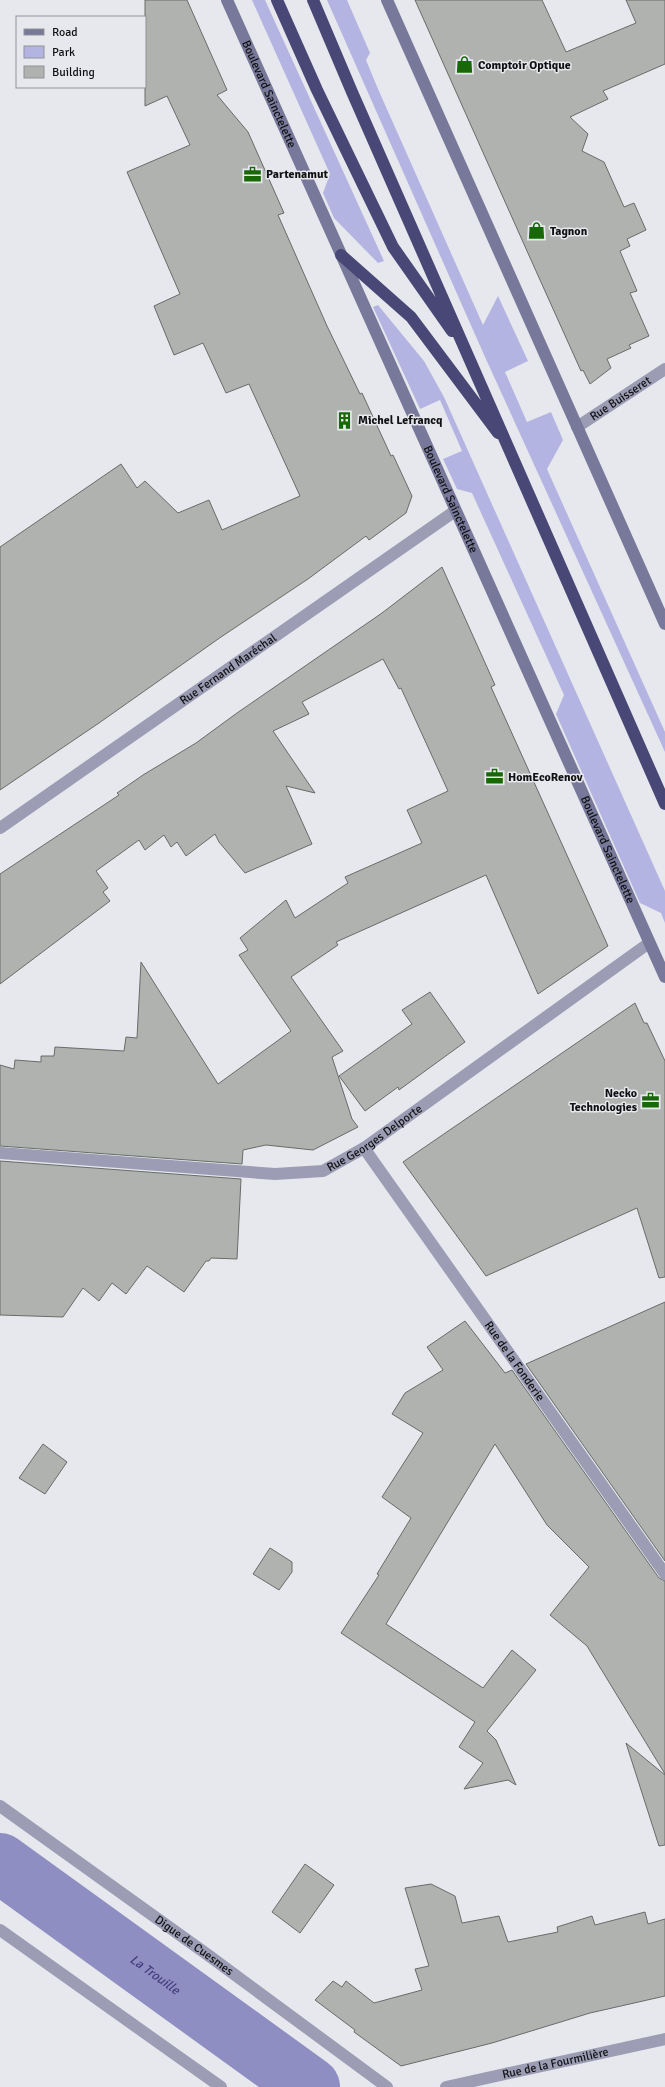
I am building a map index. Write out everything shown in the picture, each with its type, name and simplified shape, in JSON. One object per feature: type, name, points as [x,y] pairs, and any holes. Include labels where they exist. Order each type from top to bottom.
[{"type":"highway","points":[[277,0],[317,90],[393,247],[467,353]]},
{"type":"highway","points":[[313,0],[665,804]]},
{"type":"highway","points":[[341,255],[410,317],[510,450]]},
{"type":"street","name":"Boulevard Sainctelette","points":[[227,0],[665,977]]},
{"type":"street","points":[[387,0],[665,624]]},
{"type":"street","name":"Rue Buisseret","points":[[577,427],[665,369]]},
{"type":"street","name":"Rue Fernand Maréchal","points":[[0,828],[455,511]]},
{"type":"street","name":"Rue Georges Delporte","points":[[0,1153],[275,1174],[323,1171],[364,1148],[649,944]]},
{"type":"street","name":"Rue de la Fonderie","points":[[364,1148],[665,1574]]},
{"type":"street","name":"Digue de Cuesmes","points":[[0,1806],[387,2087]]},
{"type":"street","points":[[0,1930],[221,2087]]},
{"type":"street","name":"Rue de la Fourmilière","points":[[446,2087],[665,2039]]},
{"type":"green space","points":[[252,0],[265,0],[384,261],[378,263],[334,218],[323,193],[330,174]]},
{"type":"green space","points":[[327,0],[347,0],[370,53],[366,60],[378,89],[483,325],[498,296],[528,361],[505,372],[527,422],[551,412],[563,440],[547,469],[665,732],[665,752],[485,357]]},
{"type":"green space","points":[[378,305],[424,361],[444,397],[665,891],[665,923],[661,913],[640,903],[556,714],[564,695],[472,493],[457,489],[443,459],[462,451],[440,400],[420,409],[373,307]]},
{"type":"building","points":[[145,0],[187,0],[227,90],[217,95],[248,132],[284,213],[278,215],[327,326],[360,394],[362,393],[391,456],[393,455],[412,496],[406,513],[369,540],[366,536],[308,579],[221,637],[99,723],[0,790],[0,547],[121,464],[137,488],[145,481],[178,513],[209,500],[222,530],[300,496],[249,384],[226,393],[203,343],[174,355],[154,306],[180,294],[127,172],[190,145],[167,96],[145,106]]},
{"type":"building","points":[[415,0],[542,0],[566,52],[636,23],[626,0],[665,0],[665,64],[603,91],[608,99],[570,117],[588,134],[582,151],[604,162],[624,207],[634,203],[646,230],[627,239],[630,246],[620,251],[637,291],[630,293],[649,336],[629,345],[631,348],[607,359],[611,368],[590,384],[583,370],[581,371]]},
{"type":"building","points":[[442,567],[495,685],[491,687],[608,946],[538,994],[486,875],[336,942],[338,945],[291,977],[343,1051],[332,1057],[352,1119],[358,1127],[313,1150],[266,1145],[243,1150],[242,1164],[0,1146],[0,1065],[14,1069],[15,1060],[41,1062],[41,1056],[54,1056],[55,1047],[124,1051],[126,1037],[137,1038],[141,962],[218,1084],[291,1031],[239,955],[248,950],[240,938],[286,900],[295,918],[348,883],[345,877],[422,843],[407,810],[448,791],[401,688],[399,689],[383,659],[302,702],[309,714],[273,731],[315,793],[286,786],[312,844],[245,873],[219,842],[215,834],[186,856],[177,842],[171,847],[164,835],[145,850],[139,840],[96,871],[108,888],[103,892],[110,901],[0,984],[0,874],[119,795],[117,793],[143,775],[196,743],[382,613]]},
{"type":"building","points":[[430,992],[465,1042],[399,1090],[398,1087],[365,1111],[339,1076],[412,1024],[402,1010]]},
{"type":"building","points":[[635,1003],[644,1023],[647,1023],[665,1061],[665,1277],[659,1278],[637,1208],[486,1276],[403,1162]]},
{"type":"building","points":[[0,1161],[241,1179],[237,1259],[211,1258],[209,1261],[206,1261],[184,1292],[147,1266],[126,1294],[112,1283],[99,1301],[83,1288],[63,1317],[0,1315]]},
{"type":"building","points":[[665,1302],[665,1561],[526,1364]]},
{"type":"building","points":[[465,1321],[505,1373],[512,1370],[659,1578],[665,1581],[665,1774],[587,1646],[550,1615],[589,1567],[547,1525],[495,1444],[386,1624],[483,1688],[512,1650],[536,1670],[487,1731],[496,1740],[516,1785],[508,1780],[464,1789],[483,1763],[459,1747],[475,1722],[341,1633],[379,1575],[377,1574],[411,1518],[382,1497],[423,1433],[392,1414],[405,1393],[443,1370],[427,1347]]},
{"type":"building","points":[[43,1444],[67,1462],[45,1494],[19,1478]]},
{"type":"building","points":[[270,1548],[292,1562],[292,1572],[279,1590],[253,1574]]},
{"type":"building","points":[[626,1743],[665,1775],[665,1845],[659,1846]]},
{"type":"building","points":[[305,1864],[334,1885],[300,1933],[272,1912]]},
{"type":"building","points":[[431,1884],[455,1896],[462,1923],[499,1916],[508,1942],[558,1932],[557,1927],[592,1916],[595,1925],[645,1912],[648,1924],[665,1919],[665,1996],[590,2013],[492,2043],[401,2066],[354,2032],[355,2030],[315,2000],[333,1981],[342,1987],[346,1981],[374,2003],[422,1990],[415,1969],[429,1966],[405,1888]]},
{"type":"waterway","name":"La Trouille","points":[[0,1863],[310,2087]]},
{"type":"place","name":"Comptoir Optique","points":[[465,65]]},
{"type":"place","name":"Partenamut","points":[[253,174]]},
{"type":"place","name":"Tagnon","points":[[537,231]]},
{"type":"place","name":"Michel Lefrancq","points":[[345,420]]},
{"type":"place","name":"HomEcoRenov","points":[[495,777]]},
{"type":"place","name":"Necko Technologies","points":[[650,1100]]}]
